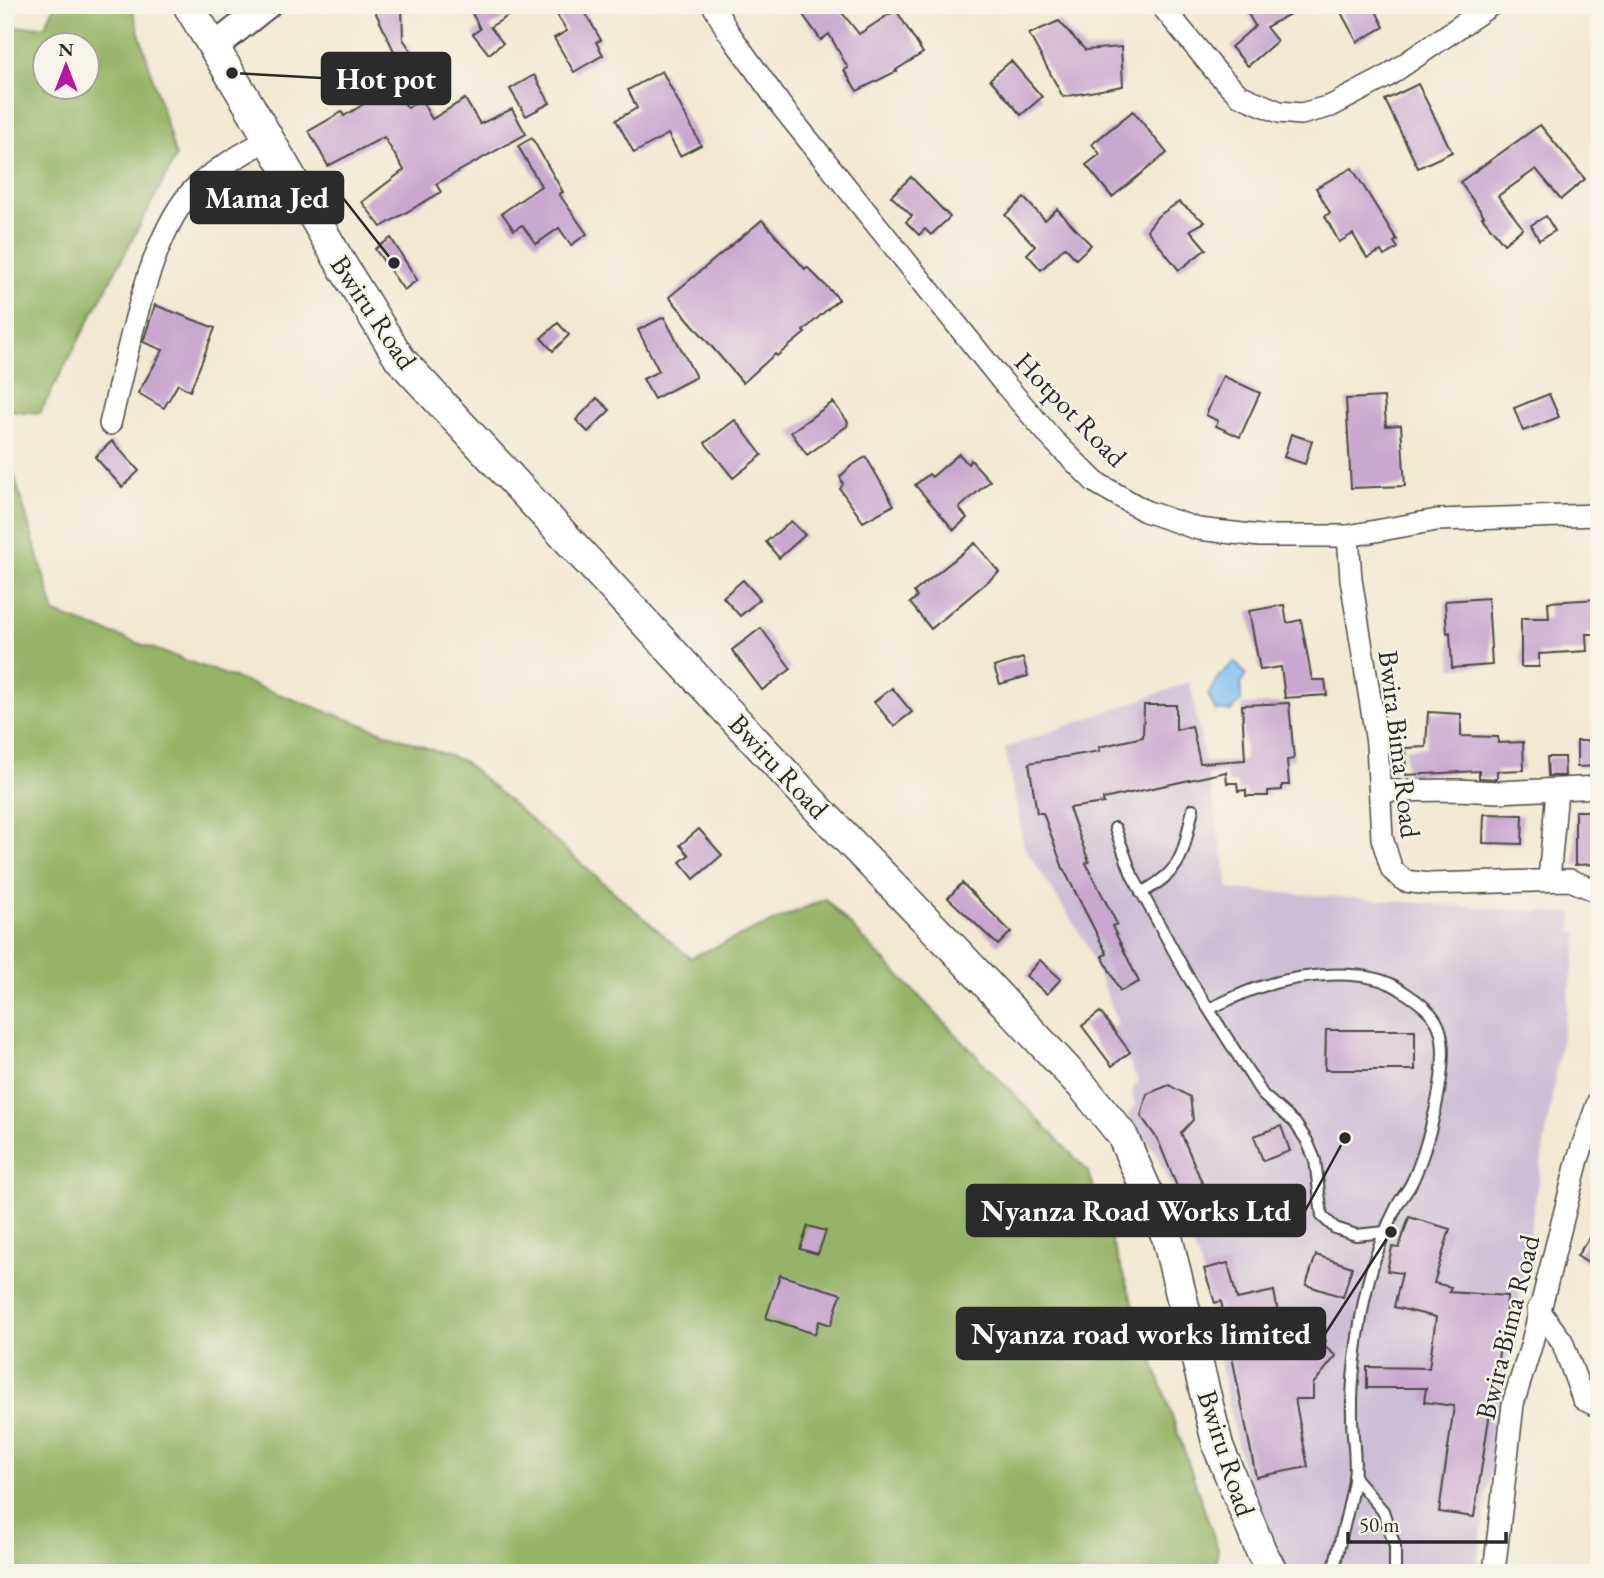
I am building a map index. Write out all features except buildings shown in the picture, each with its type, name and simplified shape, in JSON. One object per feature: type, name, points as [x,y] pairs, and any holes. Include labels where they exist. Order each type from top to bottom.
[{"type":"main road","name":"Bwiru Road","points":[[188,5],[343,268],[400,359],[814,805],[956,950],[1084,1088],[1122,1135],[1167,1237],[1218,1446],[1273,1573]]},
{"type":"street","points":[[213,48],[267,5]]},
{"type":"street","name":"Hotpot Road","points":[[713,5],[727,30],[782,107],[1002,381],[1054,441],[1095,482],[1145,511],[1198,529],[1260,536],[1348,536],[1437,520],[1599,514]]},
{"type":"street","points":[[1161,5],[1218,74],[1239,95],[1279,112],[1301,114],[1331,106],[1386,77],[1491,5]]},
{"type":"street","points":[[110,424],[147,281],[159,245],[177,212],[195,187],[268,139]]},
{"type":"street","name":"Bwira Bima Road","points":[[1348,536],[1350,579],[1377,743],[1382,838],[1392,870],[1405,881],[1471,884],[1570,880],[1599,892]]},
{"type":"street","points":[[1381,791],[1558,791],[1599,787]]},
{"type":"street","points":[[1549,879],[1558,791]]},
{"type":"street","name":"Bwira Bima Road","points":[[1494,1573],[1513,1404],[1531,1346],[1538,1309],[1578,1160],[1599,1099]]},
{"type":"street","points":[[1538,1309],[1562,1341],[1583,1398],[1599,1408]]},
{"type":"lane","points":[[1141,893],[1164,880],[1175,868],[1182,853],[1193,808]]},
{"type":"lane","points":[[1115,828],[1132,875],[1187,975],[1263,1095],[1295,1123],[1307,1142],[1315,1160],[1322,1216],[1335,1228],[1356,1235],[1385,1232]]},
{"type":"lane","points":[[1209,1009],[1257,988],[1292,980],[1331,975],[1367,976],[1396,986],[1425,1006],[1440,1028],[1445,1053],[1437,1098],[1411,1185],[1398,1203],[1385,1232],[1364,1299],[1354,1377],[1354,1478],[1333,1573]]},
{"type":"lane","points":[[1354,1478],[1383,1511],[1395,1546],[1395,1573]]},
{"type":"shaded area","points":[[1190,682],[1229,889],[1574,914],[1571,932],[1579,933],[1486,1500],[1477,1573],[1287,1573],[1246,1480],[1201,1267],[1156,1153],[1127,1118],[1135,1106],[1132,1091],[1138,1081],[1113,1028],[1118,1024],[1086,943],[1024,846],[1005,748]]},
{"type":"green space","points":[[55,5],[131,5],[176,157],[40,413],[5,410],[5,28],[45,26]]},
{"type":"green space","points":[[5,461],[11,465],[55,613],[463,761],[690,958],[825,899],[1087,1170],[1218,1549],[1215,1573],[5,1573]]},
{"type":"water","points":[[1235,662],[1246,675],[1241,683],[1241,701],[1232,711],[1216,711],[1208,695],[1220,675]]},
{"type":"place","name":"Hot pot","points":[[232,73]]},
{"type":"place","name":"Mama Jed","points":[[394,263]]},
{"type":"place","name":"Nyanza Road Works Ltd","points":[[1345,1138]]},
{"type":"place","name":"Nyanza road works limited","points":[[1391,1232]]}]
